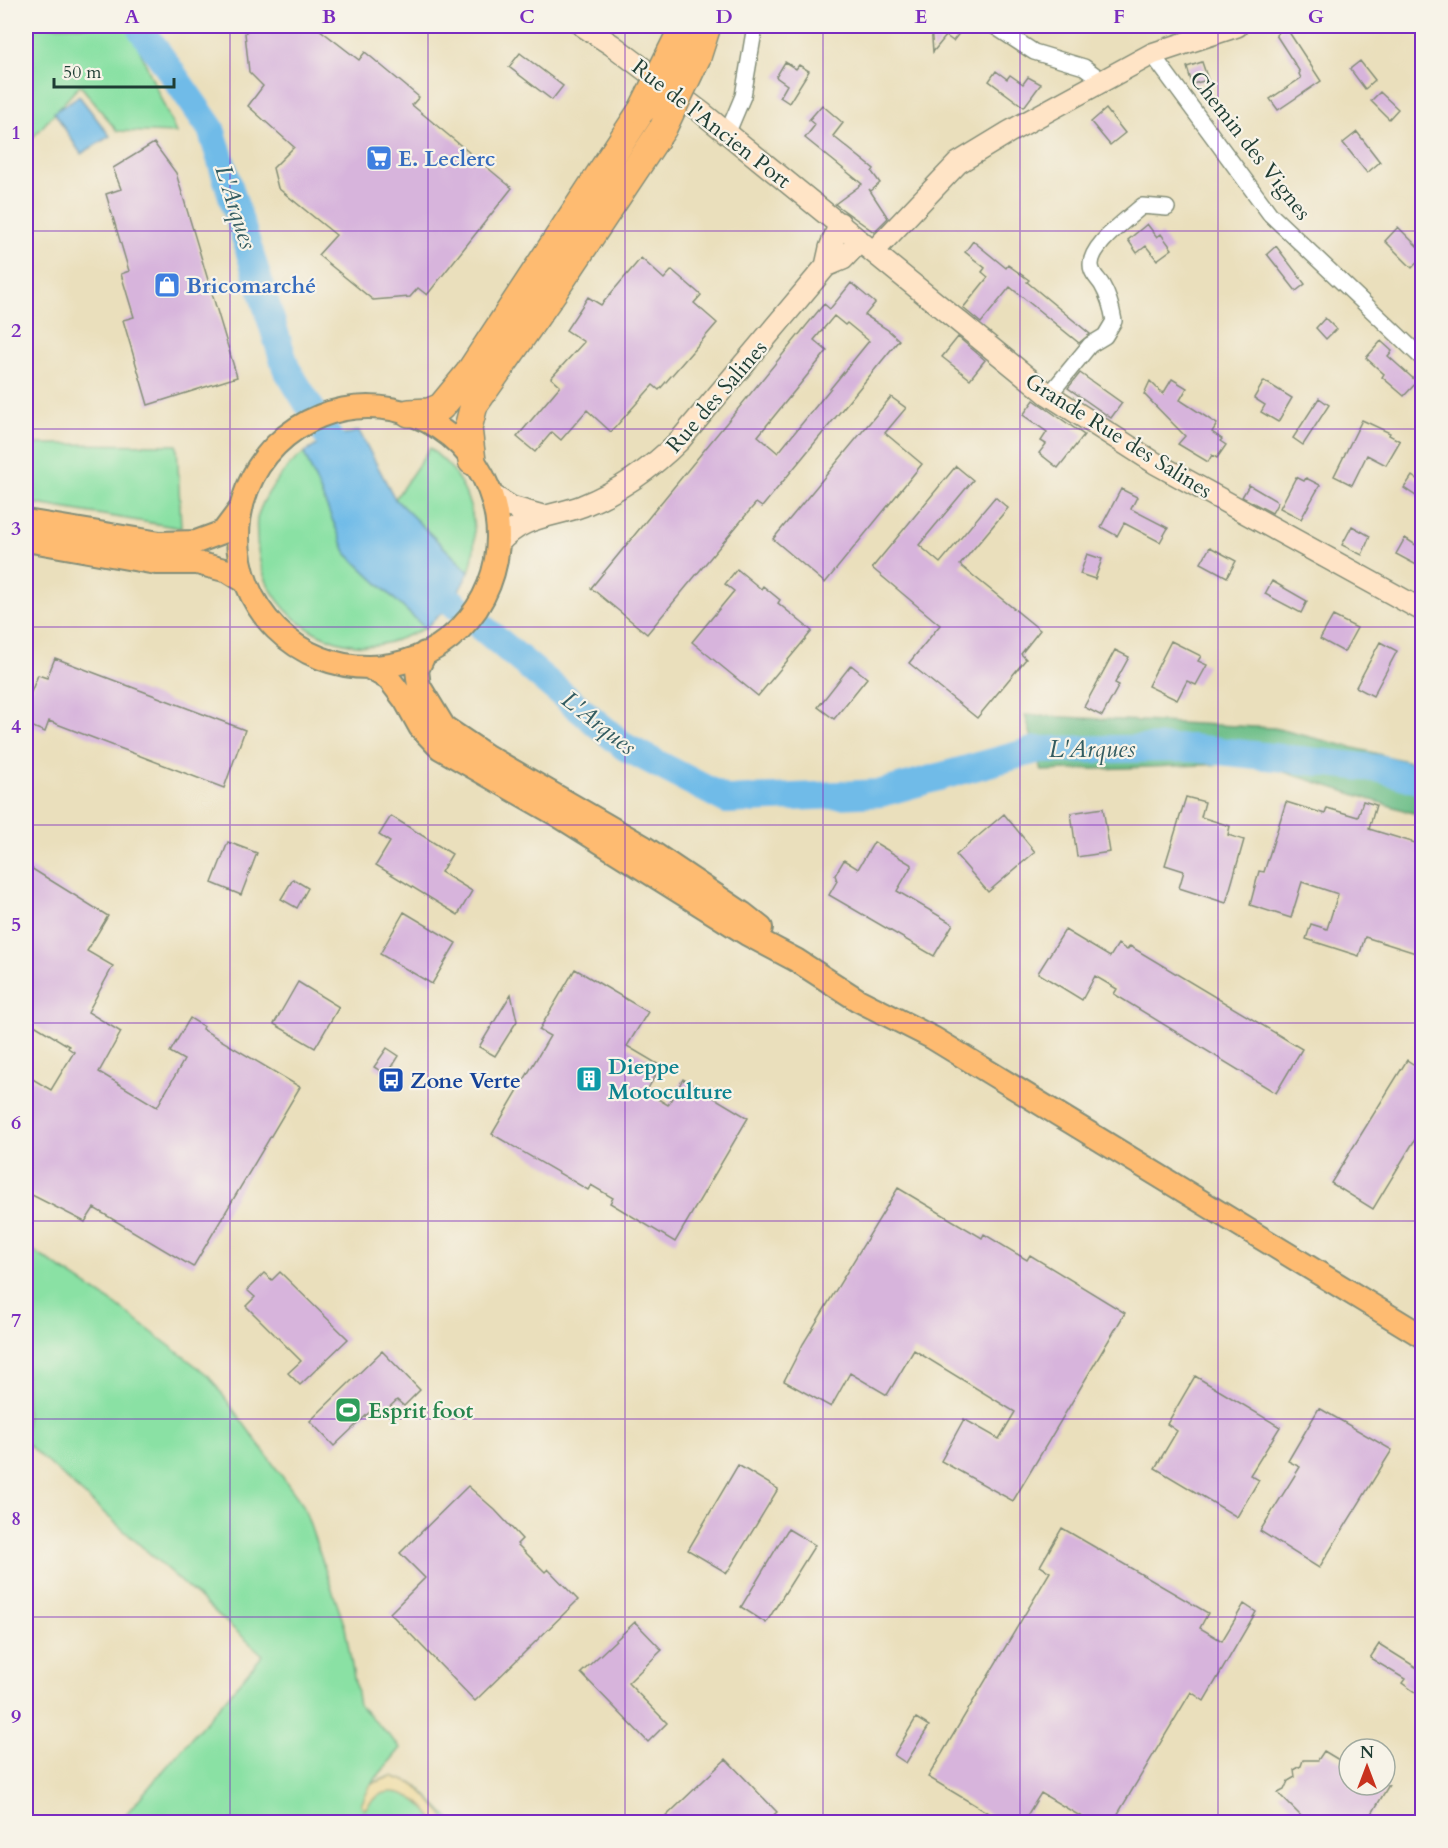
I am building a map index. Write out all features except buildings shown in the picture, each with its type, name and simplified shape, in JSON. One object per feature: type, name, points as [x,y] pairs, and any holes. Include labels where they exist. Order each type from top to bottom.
[{"type":"highway","points":[[409,413],[429,412],[441,407],[469,373],[685,41],[707,26]]},
{"type":"highway","points":[[472,461],[468,428],[474,405],[554,291],[663,128],[685,41]]},
{"type":"main road","name":"Rue de l'Ancien Port","points":[[583,26],[612,45],[840,223]]},
{"type":"main road","points":[[826,266],[867,246],[958,164],[1009,132],[1152,54],[1237,26]]},
{"type":"main road","name":"Grande Rue des Salines","points":[[840,223],[1049,395],[1155,463],[1422,610]]},
{"type":"main road","name":"Rue des Salines","points":[[499,543],[516,527],[598,499],[640,476],[659,460],[687,432],[826,266],[840,223]]},
{"type":"main road","points":[[381,407],[409,413],[434,424],[455,440],[472,461],[492,495],[497,513],[499,543],[492,574],[473,613],[458,630],[433,648],[398,662],[368,667],[324,662],[302,649],[268,620],[246,582],[238,554],[238,524],[251,480],[265,458],[283,439],[308,420],[337,409],[381,407]]},
{"type":"main road","name":"Rue des Salines","points":[[492,495],[511,507],[543,516]]},
{"type":"main road","points":[[26,520],[160,543],[196,542],[223,532],[242,507]]},
{"type":"main road","points":[[26,540],[156,563],[197,563],[228,571],[246,582]]},
{"type":"main road","points":[[433,648],[417,670],[419,686],[444,727],[487,756],[644,847],[742,913],[796,960]]},
{"type":"main road","points":[[368,667],[389,679],[405,700],[420,727],[440,748],[559,816],[747,934],[796,960],[858,1000],[933,1038],[1422,1336]]},
{"type":"street","points":[[727,134],[743,96],[755,26]]},
{"type":"street","points":[[994,26],[1034,52],[1084,67],[1103,81]]},
{"type":"street","name":"Chemin des Vignes","points":[[1152,54],[1270,214],[1422,358]]},
{"type":"street","points":[[1049,395],[1090,345],[1105,336],[1114,321],[1111,304],[1101,283],[1092,271],[1090,260],[1096,248],[1142,206],[1167,208]]},
{"type":"green space","points":[[26,26],[129,26],[176,133],[117,131],[80,85],[26,145]]},
{"type":"green space","points":[[26,444],[177,445],[181,528],[26,502]]},
{"type":"green space","points":[[430,448],[453,471],[466,494],[474,533],[469,572],[395,499]]},
{"type":"green space","points":[[304,453],[347,554],[425,628],[382,644],[355,645],[316,633],[285,609],[274,594],[259,558],[257,519],[275,483]]},
{"type":"green space","points":[[1025,715],[1274,728],[1422,765],[1422,816],[1256,763],[1042,771]]},
{"type":"green space","points":[[26,1246],[115,1304],[209,1376],[303,1505],[345,1627],[359,1705],[401,1748],[372,1783],[392,1776],[416,1785],[453,1822],[119,1822],[263,1655],[26,1443]]},
{"type":"sand","points":[[392,1776],[416,1785],[443,1814],[445,1822],[435,1822],[412,1798],[393,1792],[374,1799],[365,1809],[361,1805],[371,1784]]},
{"type":"water","points":[[79,96],[110,136],[81,154],[54,112]]},
{"type":"water","points":[[359,431],[395,499],[469,572],[452,604],[425,628],[347,554],[304,453],[325,440]]},
{"type":"waterway","name":"L'Arques","points":[[141,26],[211,129],[286,368],[349,471]]},
{"type":"waterway","name":"L'Arques","points":[[422,577],[625,747],[727,800],[881,793],[1036,750],[1192,748],[1382,769],[1422,781]]},
{"type":"place","name":"E. Leclerc","points":[[379,158]]},
{"type":"place","name":"Bricomarché","points":[[167,285]]},
{"type":"place","name":"Dieppe Motoculture","points":[[589,1079]]},
{"type":"place","name":"Zone Verte","points":[[391,1080]]},
{"type":"place","name":"Esprit foot","points":[[348,1410]]}]
